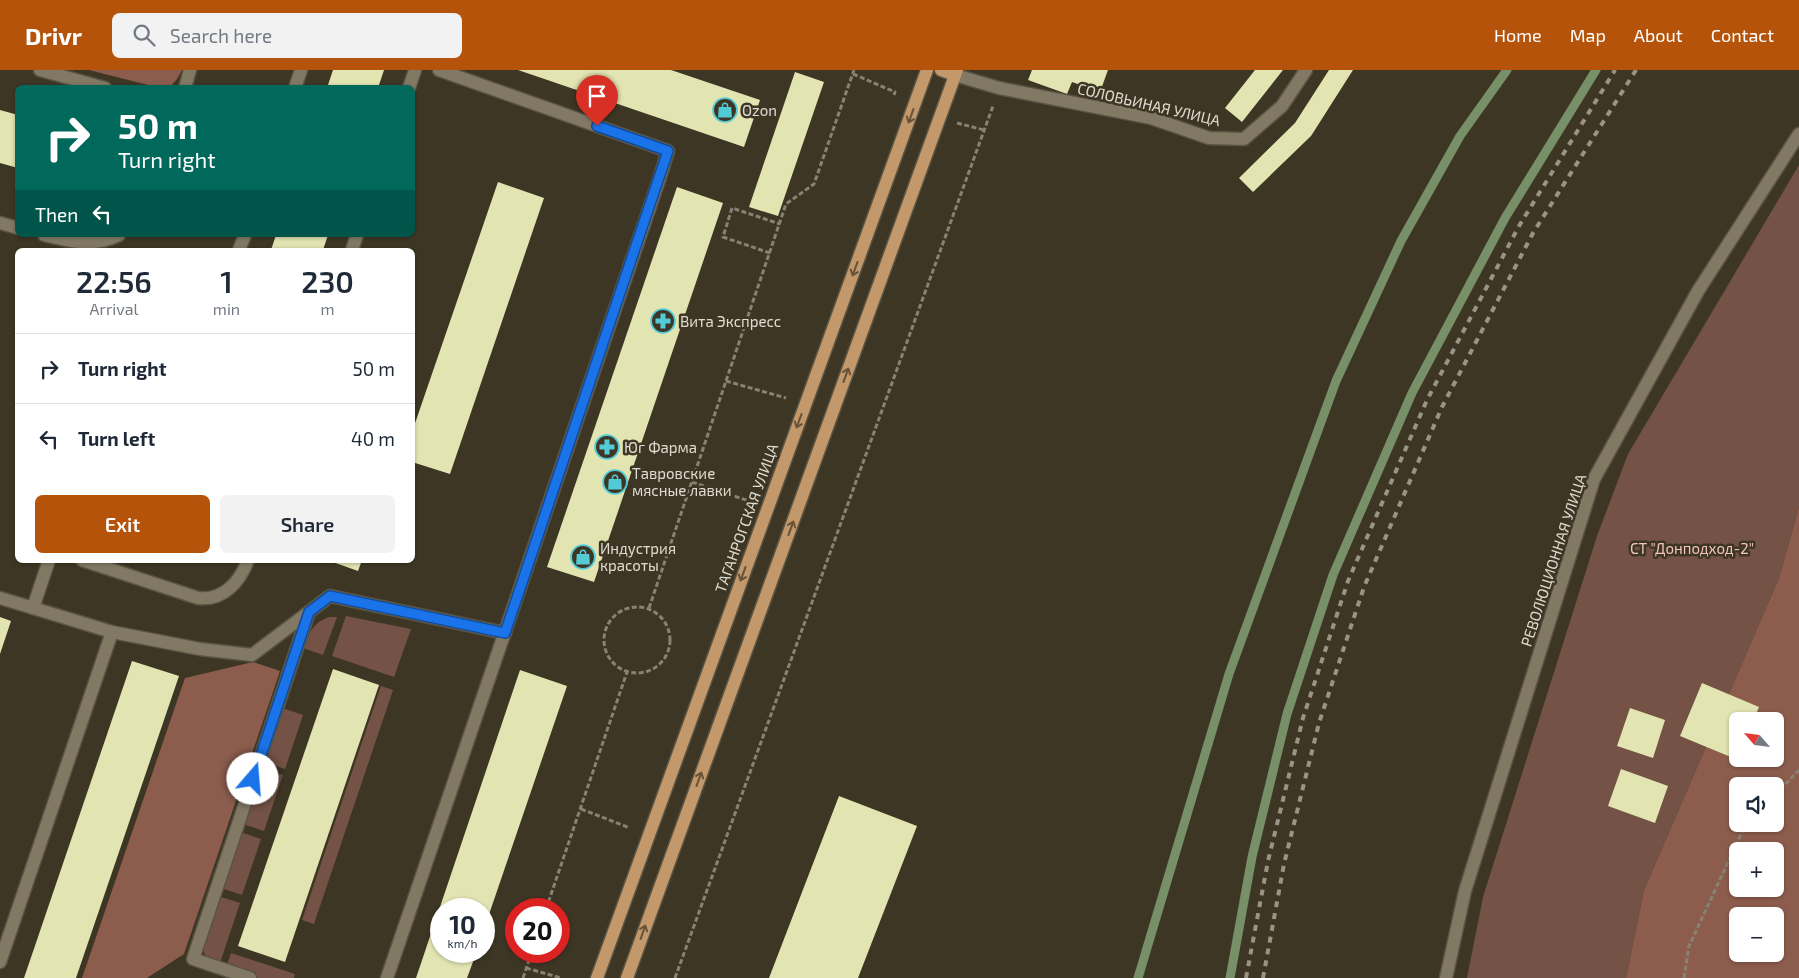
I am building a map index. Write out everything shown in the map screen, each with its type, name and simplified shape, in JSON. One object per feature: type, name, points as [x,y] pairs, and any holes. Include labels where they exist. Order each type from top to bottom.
[{"type":"main road","name":"ТАГАНРОГСКАЯ УЛИЦА","points":[[597,978],[927,70]]},
{"type":"main road","points":[[627,978],[956,72],[941,70]]},
{"type":"lane","points":[[40,70],[94,85]]},
{"type":"lane","points":[[186,85],[190,70]]},
{"type":"lane","points":[[297,85],[302,70]]},
{"type":"lane","points":[[409,85],[415,70]]},
{"type":"lane","points":[[387,978],[668,151],[439,70]]},
{"type":"lane","name":"СОЛОВЬИНАЯ УЛИЦА","points":[[956,72],[999,88],[1151,118],[1209,138],[1244,139],[1282,106],[1306,70]]},
{"type":"lane","name":"РЕВОЛЮЦИОННАЯ УЛИЦА","points":[[1446,978],[1465,891],[1594,479],[1698,290],[1799,134]]},
{"type":"lane","points":[[0,223],[15,227]]},
{"type":"lane","points":[[52,237],[76,243],[106,242],[115,237]]},
{"type":"lane","points":[[33,608],[48,563]]},
{"type":"lane","points":[[92,563],[207,599],[229,589],[238,580],[246,563]]},
{"type":"lane","points":[[0,598],[112,632],[200,649],[252,655],[330,596],[505,633]]},
{"type":"lane","points":[[250,978],[193,959],[309,612]]},
{"type":"lane","points":[[0,962],[112,632]]},
{"type":"path","points":[[649,608],[786,204],[814,184],[854,70]]},
{"type":"path","points":[[674,978],[999,88]]},
{"type":"path","points":[[770,253],[723,237],[732,208],[780,224]]},
{"type":"path","points":[[726,381],[786,398]]},
{"type":"path","points":[[692,482],[749,501]]},
{"type":"path","points":[[628,607],[649,608],[665,620],[671,640],[664,660],[648,672],[627,672],[610,660],[603,640],[610,619],[628,607]]},
{"type":"path","points":[[550,898],[627,672]]},
{"type":"path","points":[[1784,786],[1799,770]]},
{"type":"path","points":[[580,809],[630,828]]},
{"type":"path","points":[[1684,978],[1689,946],[1742,832]]},
{"type":"path","points":[[523,978],[528,963]]},
{"type":"path","points":[[526,968],[560,978]]},
{"type":"green space","name":"СТ \"Донподход-2\"","points":[[1799,165],[1799,507],[1779,578],[1644,890],[1626,978],[1467,978],[1483,897],[1597,536],[1628,454]]},
{"type":"green space","points":[[346,616],[411,629],[394,677],[332,656]]},
{"type":"green space","points":[[329,617],[337,617],[323,655],[303,648],[312,629],[319,622]]},
{"type":"green space","points":[[381,686],[393,690],[314,924],[302,920]]},
{"type":"green space","points":[[282,708],[303,715],[285,769],[264,762]]},
{"type":"green space","points":[[262,768],[283,775],[264,831],[243,824]]},
{"type":"green space","points":[[240,832],[261,839],[242,895],[221,888]]},
{"type":"green space","points":[[218,896],[240,903],[220,963],[210,959],[203,951],[206,927]]},
{"type":"green space","points":[[231,953],[295,974],[294,978],[257,978],[226,968]]},
{"type":"shaded area","points":[[89,70],[182,70],[172,85],[148,85]]},
{"type":"shaded area","points":[[1799,507],[1799,978],[1626,978],[1644,890],[1779,578]]},
{"type":"shaded area","points":[[253,662],[280,671],[184,954],[147,978],[82,978],[185,678]]},
{"type":"building","points":[[333,70],[384,70],[379,85],[328,85]]},
{"type":"building","points":[[518,70],[671,70],[760,100],[744,147]]},
{"type":"building","points":[[1032,70],[1108,70],[1100,92],[1072,82],[1067,94],[1028,80]]},
{"type":"building","points":[[1255,70],[1283,70],[1242,122],[1225,108]]},
{"type":"building","points":[[1329,70],[1353,70],[1311,136],[1253,192],[1239,178],[1295,123]]},
{"type":"building","points":[[795,72],[824,82],[778,216],[749,207]]},
{"type":"building","points":[[0,110],[15,114],[15,167],[0,163]]},
{"type":"building","points":[[498,182],[544,198],[450,474],[415,463],[415,423]]},
{"type":"building","points":[[677,187],[723,203],[594,582],[547,567]]},
{"type":"building","points":[[275,237],[327,237],[324,248],[272,248]]},
{"type":"building","points":[[335,563],[361,563],[358,571]]},
{"type":"building","points":[[0,617],[11,621],[0,654]]},
{"type":"building","points":[[132,661],[179,676],[76,978],[24,978]]},
{"type":"building","points":[[333,669],[379,685],[285,962],[238,946]]},
{"type":"building","points":[[520,670],[567,686],[495,898],[443,898]]},
{"type":"building","points":[[1702,683],[1759,707],[1757,712],[1729,712],[1729,756],[1680,736]]},
{"type":"building","points":[[1630,708],[1665,720],[1653,758],[1617,746]]},
{"type":"building","points":[[1621,769],[1668,786],[1655,823],[1608,806]]},
{"type":"building","points":[[839,796],[917,826],[858,978],[769,978]]},
{"type":"building","points":[[430,937],[430,963],[473,963],[467,978],[416,978]]},
{"type":"waterway","points":[[1138,978],[1229,674],[1336,381],[1401,241],[1460,136],[1507,70]]},
{"type":"waterway","points":[[1230,978],[1252,857],[1287,714],[1333,575],[1412,393],[1505,218],[1596,70]]},
{"type":"railway","points":[[1246,978],[1268,861],[1303,718],[1348,581],[1427,400],[1519,226],[1615,70]]},
{"type":"railway","points":[[1263,978],[1284,864],[1319,723],[1364,587],[1442,407],[1533,233],[1636,70]]},
{"type":"place","name":"Ozon","points":[[725,110]]},
{"type":"place","name":"Вита Экспресс","points":[[663,321]]},
{"type":"place","name":"Юг Фарма","points":[[607,447]]},
{"type":"place","name":"Тавровские мясные лавки","points":[[615,482]]},
{"type":"place","name":"Индустрия красоты","points":[[583,557]]},
{"type":"route","points":[[253,779],[309,612],[330,596],[505,633],[668,151],[597,126]]}]
